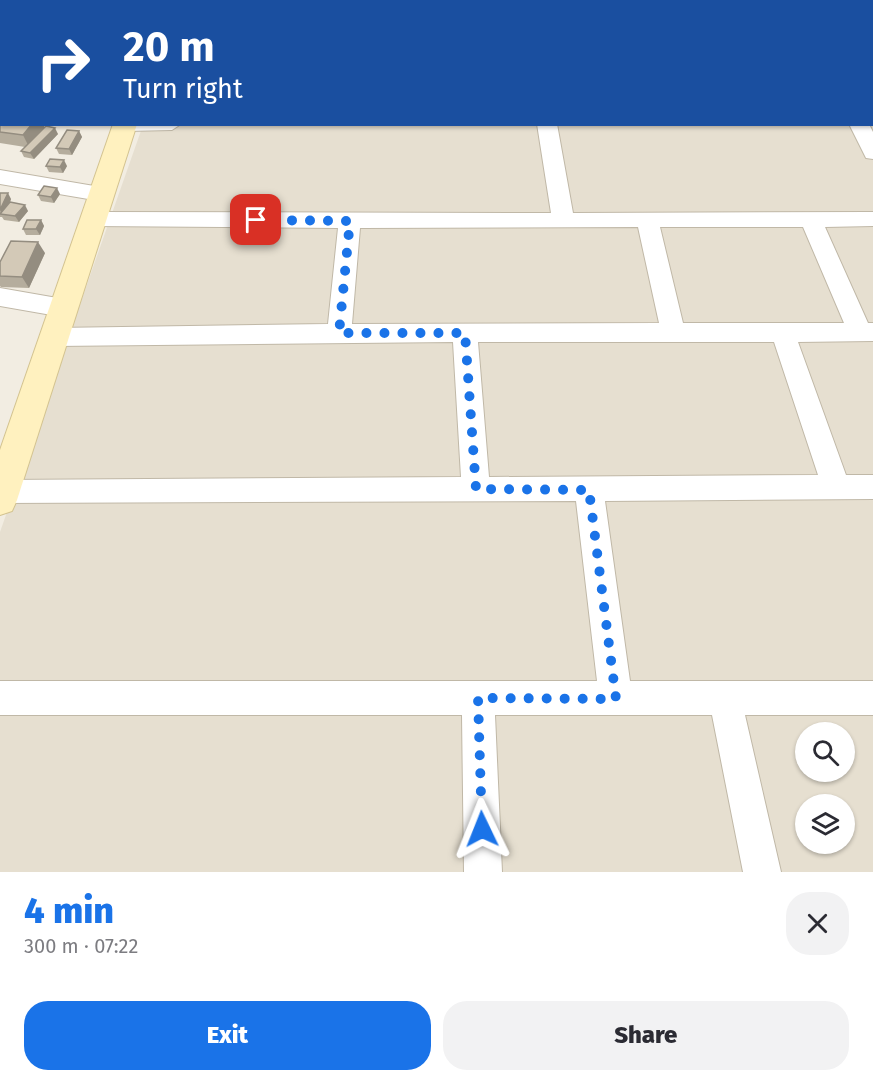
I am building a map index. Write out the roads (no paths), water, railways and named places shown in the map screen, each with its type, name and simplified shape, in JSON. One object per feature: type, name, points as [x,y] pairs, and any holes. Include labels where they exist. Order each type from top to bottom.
[{"type":"street","points":[[125,126],[96,206],[55,337],[10,437],[1,496],[476,489],[873,487]]},
{"type":"street","points":[[547,126],[563,220]]},
{"type":"street","points":[[860,126],[873,153]]},
{"type":"street","points":[[0,177],[96,206],[350,221],[873,219]]},
{"type":"street","points":[[55,337],[339,333],[866,332],[810,218]]},
{"type":"street","points":[[647,219],[673,332]]},
{"type":"street","points":[[339,333],[350,221]]},
{"type":"street","points":[[0,297],[63,308]]},
{"type":"street","points":[[465,333],[476,489]]},
{"type":"street","points":[[783,333],[836,487]]},
{"type":"street","points":[[589,490],[616,699]]},
{"type":"street","points":[[0,698],[873,698]]},
{"type":"street","points":[[478,698],[483,872]]},
{"type":"street","points":[[725,699],[762,872]]}]
